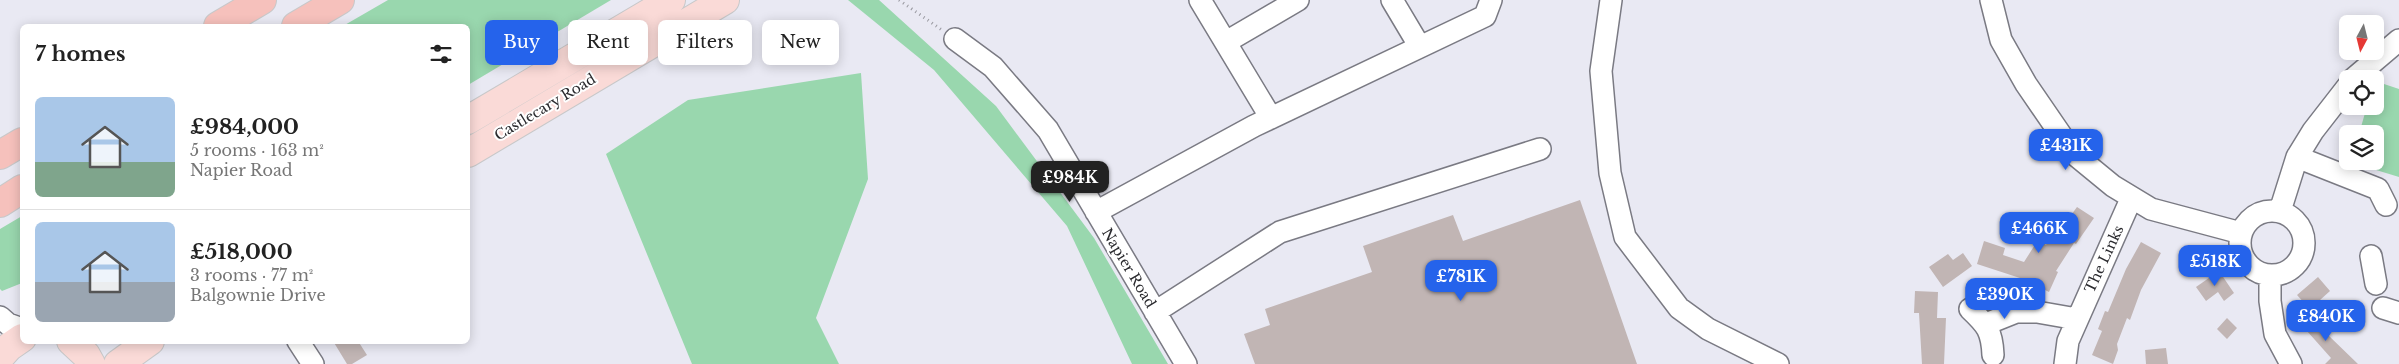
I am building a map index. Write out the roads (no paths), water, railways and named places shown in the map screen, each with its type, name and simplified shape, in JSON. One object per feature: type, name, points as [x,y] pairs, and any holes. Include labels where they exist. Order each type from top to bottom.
[{"type":"highway","points":[[221,24],[262,0]]},
{"type":"highway","points":[[299,24],[340,0]]},
{"type":"highway","points":[[0,155],[20,143]]},
{"type":"highway","points":[[0,203],[20,190]]},
{"type":"main road","name":"Castlecary Road","points":[[470,119],[671,0]]},
{"type":"main road","name":"Castlecary Road","points":[[470,152],[725,0]]},
{"type":"main road","points":[[0,357],[9,347],[20,339]]},
{"type":"main road","points":[[74,344],[86,355],[91,364]]},
{"type":"main road","points":[[118,364],[146,344]]},
{"type":"street","points":[[1200,0],[1271,118]]},
{"type":"street","points":[[1226,42],[1298,0]]},
{"type":"street","points":[[1392,0],[1420,47]]},
{"type":"street","points":[[1096,212],[1129,192],[1271,118],[1485,16],[1491,0]]},
{"type":"street","points":[[1611,0],[1601,71],[1610,173],[1625,236],[1679,308],[1708,330],[1778,364]]},
{"type":"street","points":[[1991,0],[2001,40],[2026,84],[2074,154],[2112,186],[2131,199],[2151,209],[2241,233]]},
{"type":"street","name":"Napier Road","points":[[955,39],[993,67],[1048,130],[1186,364]]},
{"type":"street","points":[[2365,70],[2396,47]]},
{"type":"street","points":[[2280,211],[2297,158],[2313,131],[2339,98]]},
{"type":"street","points":[[1155,312],[1280,232],[1540,149]]},
{"type":"street","points":[[2297,158],[2378,189],[2386,205]]},
{"type":"street","name":"The Links","points":[[2065,364],[2068,341],[2131,199]]},
{"type":"street","points":[[2280,211],[2289,215],[2297,222],[2305,241],[2303,252],[2299,262],[2291,269],[2281,274],[2270,275],[2252,268],[2246,261],[2240,243],[2241,233],[2252,217],[2260,213],[2280,211]]},
{"type":"street","points":[[2371,256],[2376,284]]},
{"type":"street","points":[[2270,275],[2270,301],[2275,334],[2291,364]]},
{"type":"street","points":[[1970,309],[1986,324],[1992,340],[1993,355]]},
{"type":"street","points":[[1986,324],[2016,312],[2037,312],[2077,319]]},
{"type":"street","points":[[0,317],[8,324],[20,328]]},
{"type":"street","points":[[300,344],[313,364]]}]
